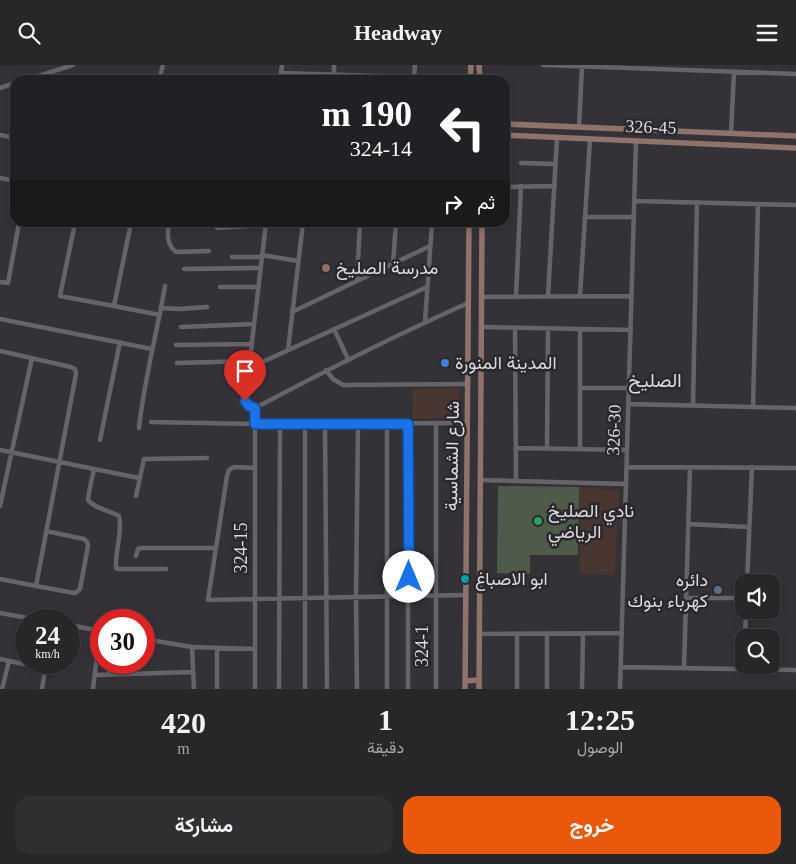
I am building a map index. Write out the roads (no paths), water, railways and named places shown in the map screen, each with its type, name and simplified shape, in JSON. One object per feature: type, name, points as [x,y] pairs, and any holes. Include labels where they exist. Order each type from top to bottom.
[{"type":"street","points":[[42,75],[73,65]]},
{"type":"street","points":[[282,65],[281,73],[334,75],[334,65]]},
{"type":"street","points":[[543,65],[665,67],[796,74]]},
{"type":"street","points":[[767,65],[767,73]]},
{"type":"street","points":[[578,127],[582,66]]},
{"type":"street","points":[[731,133],[734,72]]},
{"type":"street","name":"326-45","points":[[510,124],[796,136]]},
{"type":"street","name":"326-45","points":[[510,135],[796,148]]},
{"type":"street","points":[[548,296],[557,138]]},
{"type":"street","points":[[580,296],[590,139]]},
{"type":"street","name":"326-30","points":[[620,689],[636,141]]},
{"type":"street","points":[[521,163],[555,164]]},
{"type":"street","points":[[510,187],[555,187]]},
{"type":"street","points":[[516,297],[521,187]]},
{"type":"street","points":[[634,201],[796,205]]},
{"type":"street","points":[[693,405],[697,203]]},
{"type":"street","points":[[753,407],[758,204]]},
{"type":"street","points":[[585,217],[634,217]]},
{"type":"street","points":[[0,282],[8,283],[18,227]]},
{"type":"street","points":[[74,227],[60,295],[160,315]]},
{"type":"street","points":[[114,306],[130,227]]},
{"type":"street","points":[[168,227],[167,235],[170,246],[176,252],[209,251]]},
{"type":"street","points":[[217,228],[229,227]]},
{"type":"street","points":[[266,227],[245,401],[249,406],[255,408],[348,359],[468,303]]},
{"type":"street","points":[[288,350],[302,227]]},
{"type":"street","points":[[357,280],[360,227]]},
{"type":"street","points":[[393,264],[396,227]]},
{"type":"street","points":[[425,322],[432,227]]},
{"type":"street","name":"شارع الشماسية","points":[[465,689],[469,227]]},
{"type":"street","name":"شارع الشماسية","points":[[479,689],[482,227]]},
{"type":"street","points":[[292,312],[430,246]]},
{"type":"street","points":[[232,257],[262,256],[298,261]]},
{"type":"street","points":[[184,269],[261,268]]},
{"type":"street","points":[[139,428],[142,398],[165,286]]},
{"type":"street","points":[[220,287],[259,287]]},
{"type":"street","points":[[249,368],[426,287]]},
{"type":"street","points":[[482,297],[632,296]]},
{"type":"street","points":[[162,308],[207,307]]},
{"type":"street","points":[[0,319],[152,349]]},
{"type":"street","points":[[181,327],[254,324]]},
{"type":"street","points":[[482,327],[631,331]]},
{"type":"street","points":[[514,328],[516,481]]},
{"type":"street","points":[[334,329],[348,359]]},
{"type":"street","points":[[547,449],[548,329]]},
{"type":"street","points":[[580,329],[580,449]]},
{"type":"street","points":[[100,440],[120,342]]},
{"type":"street","points":[[176,345],[252,343]]},
{"type":"street","points":[[0,351],[72,367],[75,369],[76,374],[36,585]]},
{"type":"street","points":[[468,352],[481,353]]},
{"type":"street","points":[[0,506],[32,358]]},
{"type":"street","points":[[177,363],[250,361]]},
{"type":"street","points":[[326,370],[333,379],[343,385],[468,384]]},
{"type":"street","points":[[580,388],[629,388]]},
{"type":"street","points":[[629,404],[796,408]]},
{"type":"street","name":"324-15","points":[[255,408],[255,689]]},
{"type":"street","points":[[151,423],[467,423]]},
{"type":"street","name":"324-1","points":[[436,423],[436,689]]},
{"type":"street","points":[[279,689],[280,424]]},
{"type":"street","points":[[305,424],[305,689]]},
{"type":"street","points":[[325,424],[327,689]]},
{"type":"street","points":[[357,689],[358,424]]},
{"type":"street","points":[[387,424],[387,689]]},
{"type":"street","points":[[408,424],[408,689]]},
{"type":"street","points":[[516,448],[627,450]]},
{"type":"street","points":[[0,450],[139,478]]},
{"type":"street","points":[[136,496],[144,459],[207,458]]},
{"type":"street","points":[[255,468],[234,467],[229,470],[208,600],[466,595]]},
{"type":"street","points":[[627,467],[796,468]]},
{"type":"street","points":[[684,668],[690,467]]},
{"type":"street","points":[[747,574],[752,467]]},
{"type":"street","points":[[94,469],[88,500],[92,506],[111,511],[119,516],[121,523],[116,567],[118,569],[166,569]]},
{"type":"street","points":[[480,480],[626,484]]},
{"type":"street","points":[[688,525],[748,527]]},
{"type":"street","points":[[0,579],[74,593],[80,589],[88,546],[87,542],[84,539],[46,531]]},
{"type":"street","points":[[136,556],[138,549],[141,548],[216,547]]},
{"type":"street","points":[[686,598],[735,599]]},
{"type":"street","points":[[0,613],[15,616]]},
{"type":"street","points":[[479,634],[622,633]]},
{"type":"street","points":[[517,634],[517,689]]},
{"type":"street","points":[[547,634],[547,689]]},
{"type":"street","points":[[582,689],[583,634]]},
{"type":"street","points":[[155,641],[192,647],[255,649]]},
{"type":"street","points":[[192,647],[194,689]]},
{"type":"street","points":[[217,648],[217,689]]},
{"type":"street","points":[[0,659],[40,668],[44,671],[42,689]]},
{"type":"street","points":[[2,689],[9,661]]},
{"type":"street","points":[[621,667],[735,667]]},
{"type":"street","points":[[780,669],[796,670]]},
{"type":"street","points":[[155,673],[193,672]]},
{"type":"street","points":[[93,689],[95,675],[109,674]]},
{"type":"street","points":[[465,681],[479,680]]},
{"type":"place","name":"مدرسة الصليخ","points":[[326,268]]},
{"type":"place","name":"المدينة المنورة","points":[[445,363]]},
{"type":"place","name":"نادي الصليخ الرياضي","points":[[538,521]]},
{"type":"place","name":"ابو الاصباغ","points":[[465,579]]},
{"type":"place","name":"دائره كهرباء بنوك","points":[[718,590]]},
{"type":"district","name":"الصليخ","points":[[655,380]]}]
